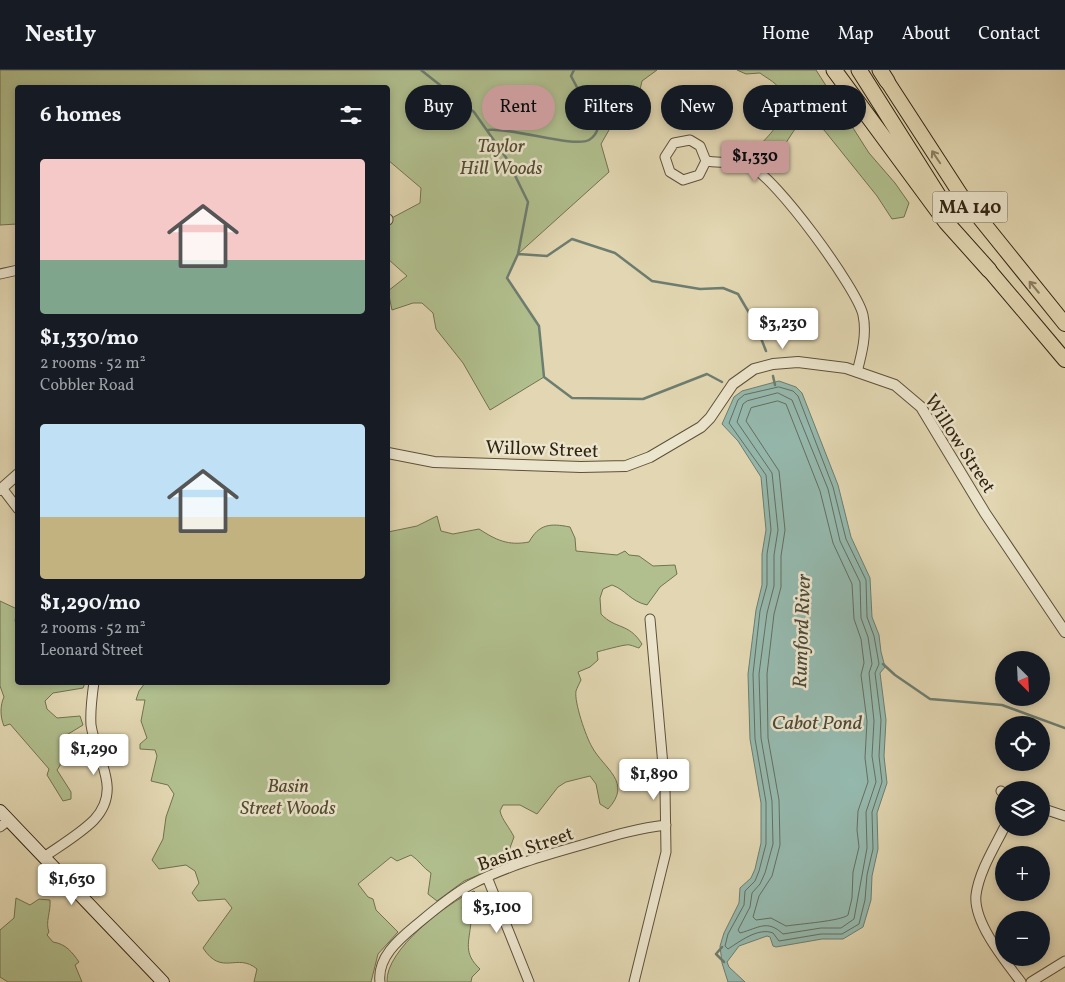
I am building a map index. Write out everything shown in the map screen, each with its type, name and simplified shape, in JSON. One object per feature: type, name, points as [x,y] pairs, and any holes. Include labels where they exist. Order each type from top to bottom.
[{"type":"highway","name":"MA 140","points":[[834,70],[946,222],[1065,360]]},
{"type":"highway","points":[[859,70],[910,154],[989,270]]},
{"type":"highway","name":"MA 140","points":[[883,74],[962,196],[1065,324]]},
{"type":"main road","points":[[3,819],[44,857],[163,982]]},
{"type":"street","points":[[686,140],[694,141],[700,146],[706,161],[701,172],[688,180],[672,175],[665,161],[671,146],[686,140]]},
{"type":"street","points":[[706,161],[752,167],[771,180],[799,216],[860,304],[865,330],[857,372]]},
{"type":"street","points":[[0,274],[15,271]]},
{"type":"street","name":"Willow Street","points":[[390,454],[434,462],[598,467],[626,466],[650,457],[701,427],[710,418],[733,384],[754,369],[784,363],[805,362],[857,372],[895,385],[921,407],[981,506],[1065,632]]},
{"type":"street","points":[[15,477],[1,489],[15,505]]},
{"type":"street","points":[[634,982],[666,852],[666,824],[650,619]]},
{"type":"street","points":[[44,857],[90,824],[103,808],[107,798],[107,777],[91,725],[94,685]]},
{"type":"street","points":[[1050,811],[1065,816]]},
{"type":"street","name":"Basin Street","points":[[380,982],[386,954],[405,934],[452,897],[487,877],[529,861],[621,833],[666,824]]},
{"type":"street","points":[[1000,836],[976,894],[977,908],[999,952],[1021,982]]},
{"type":"street","points":[[487,877],[529,982]]},
{"type":"street","points":[[1031,982],[1065,961]]},
{"type":"green space","name":"Taylor Hill Woods","points":[[0,70],[657,70],[642,81],[641,85],[565,85],[565,130],[609,130],[601,144],[609,172],[518,254],[507,278],[539,326],[544,377],[490,410],[463,363],[436,329],[433,313],[422,303],[413,303],[392,310],[390,289],[407,276],[390,261],[390,219],[420,203],[421,188],[390,162],[390,85],[15,85],[15,224],[0,225]]},
{"type":"green space","points":[[737,70],[816,70],[826,85],[776,85],[760,73],[746,74]]},
{"type":"green space","points":[[794,130],[764,175],[737,164],[764,141],[773,131]]},
{"type":"green space","points":[[824,130],[854,130],[869,153],[895,183],[909,203],[904,217],[892,219],[877,196]]},
{"type":"green space","name":"Basin Street Woods","points":[[437,516],[441,531],[453,534],[479,529],[508,543],[522,543],[529,542],[541,528],[557,525],[570,527],[575,538],[576,551],[617,555],[625,551],[629,555],[639,556],[653,566],[675,565],[677,574],[660,587],[647,605],[636,601],[612,585],[603,589],[600,598],[601,614],[606,619],[632,632],[642,644],[639,648],[628,645],[597,652],[598,660],[590,667],[578,672],[581,680],[576,696],[581,719],[592,747],[614,776],[618,791],[608,809],[600,804],[596,784],[590,776],[566,782],[558,787],[537,814],[520,805],[503,805],[500,811],[501,814],[514,837],[504,864],[464,881],[437,901],[428,894],[431,873],[411,855],[397,861],[391,857],[358,884],[368,897],[373,899],[376,910],[398,932],[378,954],[371,982],[254,982],[257,969],[250,964],[217,961],[210,957],[203,948],[232,908],[225,899],[198,901],[192,893],[199,883],[195,871],[186,865],[159,869],[152,860],[163,839],[166,817],[174,794],[168,785],[151,781],[157,756],[155,750],[140,749],[140,744],[147,738],[141,721],[145,700],[136,700],[139,691],[144,685],[390,685],[390,532],[417,526]]},
{"type":"green space","points":[[0,601],[15,608],[15,685],[84,685],[83,688],[53,693],[45,701],[47,709],[57,718],[80,716],[83,725],[60,739],[63,755],[57,770],[71,792],[71,799],[63,801],[47,775],[49,769],[10,724],[4,726],[1,707],[4,697],[0,686]]},
{"type":"green space","points":[[474,891],[478,895],[465,903],[462,908],[471,922],[468,942],[469,953],[480,969],[472,977],[471,982],[387,982],[389,969],[407,942],[434,917],[462,897]]},
{"type":"green space","points":[[16,898],[30,905],[39,899],[50,900],[49,932],[47,935],[53,942],[68,949],[79,962],[75,965],[82,982],[8,982],[0,977],[0,930],[14,918]]},
{"type":"water","name":"Cabot Pond","points":[[779,381],[796,387],[802,393],[838,485],[851,537],[870,578],[872,617],[879,635],[885,667],[880,673],[886,720],[884,756],[887,783],[877,813],[878,849],[872,876],[871,900],[863,927],[843,939],[822,939],[776,947],[773,946],[770,937],[767,936],[739,946],[727,962],[729,967],[745,982],[728,982],[722,963],[720,946],[724,933],[739,903],[740,888],[751,878],[755,869],[761,843],[761,803],[750,739],[748,674],[756,610],[762,585],[762,554],[766,530],[761,477],[738,441],[722,424],[734,397],[742,391]]},
{"type":"waterway","name":"Rumford River","points":[[421,70],[474,112],[507,159],[528,202],[518,254],[507,278],[539,326],[544,377],[572,398],[643,399],[707,374],[722,382]]},
{"type":"waterway","points":[[498,130],[557,140],[581,142],[591,139],[598,127],[571,76],[574,70]]},
{"type":"waterway","name":"Rumford River","points":[[518,254],[547,256],[572,239],[615,253],[652,281],[700,289],[723,288],[738,294],[755,323],[766,351]]},
{"type":"waterway","name":"Rumford River","points":[[773,376],[775,385]]},
{"type":"waterway","points":[[883,664],[895,675],[930,699],[1002,705],[1065,728]]},
{"type":"waterway","name":"Rumford River","points":[[722,947],[716,954],[724,962]]}]
